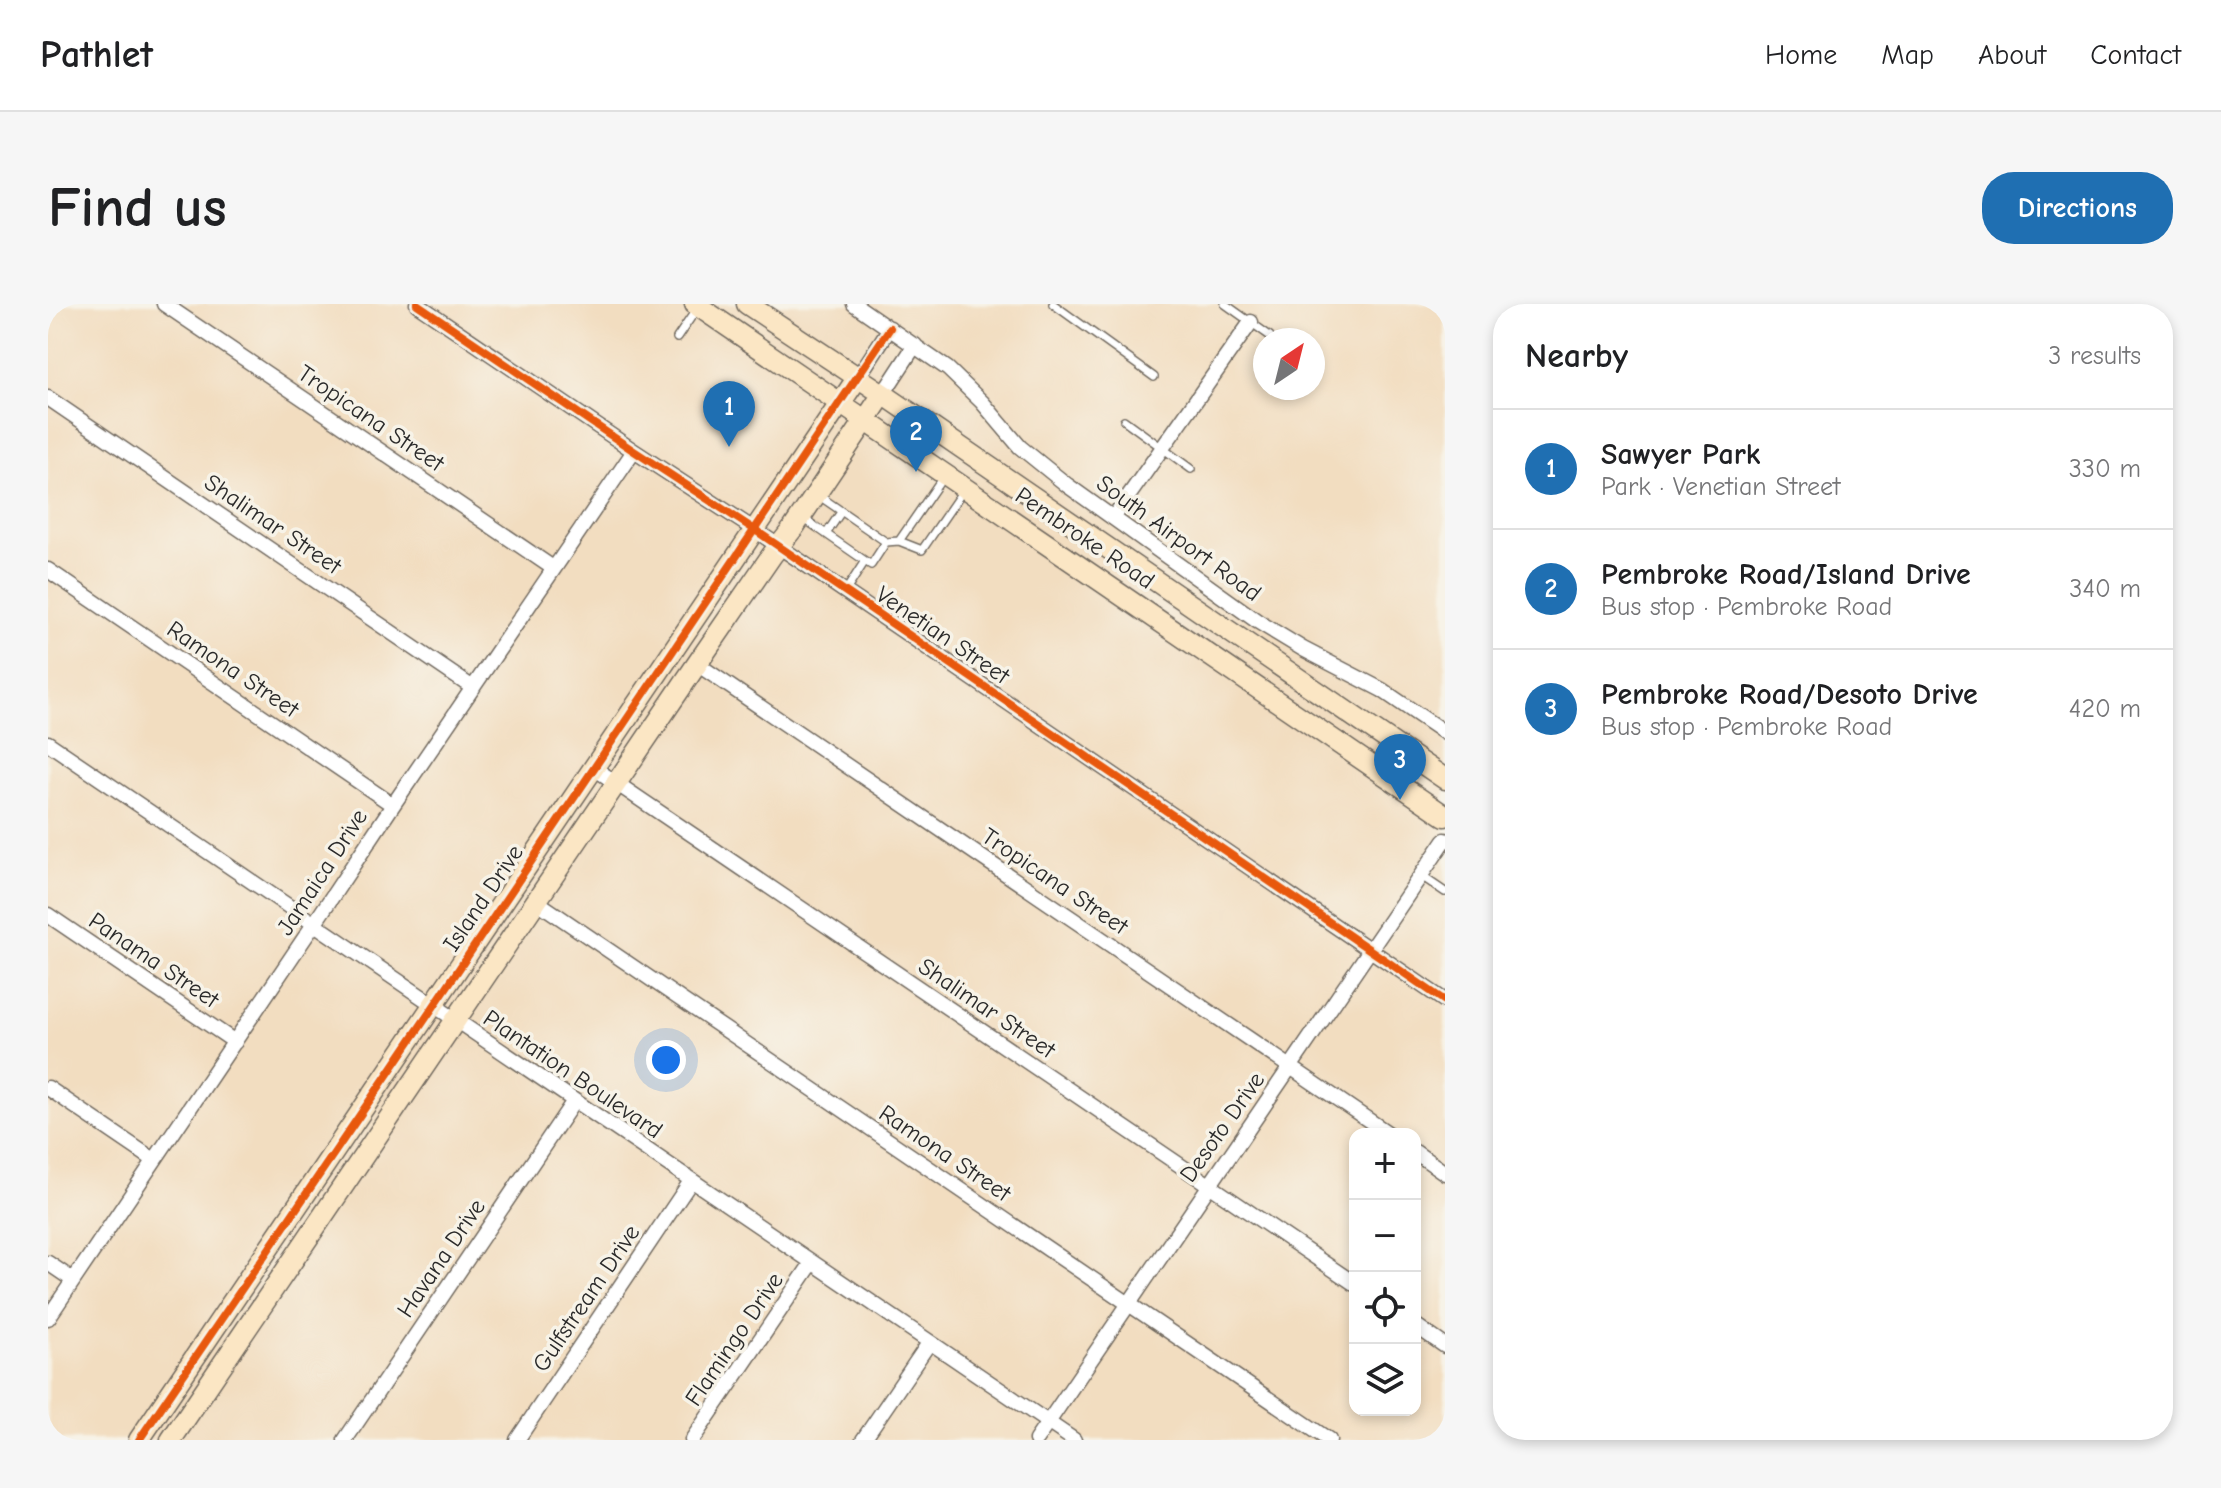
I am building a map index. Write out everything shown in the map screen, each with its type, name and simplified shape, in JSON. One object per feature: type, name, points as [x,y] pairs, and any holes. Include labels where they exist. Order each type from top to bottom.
[{"type":"street","name":"Tropicana Street","points":[[164,304],[553,568]]},
{"type":"street","name":"Venetian Street","points":[[417,304],[755,530],[1445,1001]]},
{"type":"street","name":"Pembroke Road","points":[[747,304],[1445,779]]},
{"type":"street","name":"South Airport Road","points":[[854,304],[966,384],[1020,447],[1051,473],[1279,635],[1382,690],[1445,733]]},
{"type":"street","name":"Pembroke Road","points":[[697,305],[1445,816]]},
{"type":"street","points":[[1113,518],[1251,322]]},
{"type":"street","points":[[858,377],[890,328]]},
{"type":"street","points":[[883,394],[915,345]]},
{"type":"street","name":"Island Drive","points":[[139,1440],[858,377]]},
{"type":"street","name":"Island Drive","points":[[171,1440],[883,394]]},
{"type":"street","name":"Shalimar Street","points":[[48,398],[473,688]]},
{"type":"street","name":"Jamaica Drive","points":[[48,1318],[634,451]]},
{"type":"street","name":"Ramona Street","points":[[48,570],[393,805]]},
{"type":"street","name":"Tropicana Street","points":[[697,664],[1380,1128]]},
{"type":"street","name":"Plantation Boulevard","points":[[48,743],[1074,1440]]},
{"type":"street","name":"Shalimar Street","points":[[594,768],[1349,1280]]},
{"type":"street","name":"Desoto Drive","points":[[1036,1440],[1369,949],[1444,844]]},
{"type":"street","name":"Ramona Street","points":[[536,901],[1329,1440]]},
{"type":"street","name":"Panama Street","points":[[48,915],[235,1042]]},
{"type":"street","points":[[48,1088],[154,1160]]},
{"type":"street","name":"Havana Drive","points":[[345,1440],[574,1101]]},
{"type":"street","points":[[1421,1156],[1445,1173]]},
{"type":"street","name":"Gulfstream Drive","points":[[517,1440],[691,1181]]},
{"type":"street","points":[[48,1263],[73,1280]]},
{"type":"street","name":"Flamingo Drive","points":[[692,1440],[812,1263]]},
{"type":"street","points":[[1421,1329],[1445,1346]]},
{"type":"street","points":[[863,1440],[929,1343]]},
{"type":"lane","points":[[1053,304],[1154,377]]},
{"type":"lane","points":[[1225,304],[1259,328]]},
{"type":"lane","points":[[677,338],[697,305]]},
{"type":"lane","points":[[1124,420],[1191,469]]},
{"type":"lane","points":[[899,541],[946,474]]},
{"type":"lane","points":[[816,494],[886,542],[899,541],[922,550],[965,487]]},
{"type":"lane","points":[[826,534],[841,512]]},
{"type":"lane","points":[[801,517],[871,565],[886,542]]},
{"type":"lane","points":[[845,592],[865,561]]},
{"type":"lane","points":[[1420,875],[1445,892]]},
{"type":"cycle path","points":[[417,304],[755,530],[1445,1001]]},
{"type":"cycle path","points":[[139,1440],[890,328]]},
{"type":"place","name":"Sawyer Park","points":[[729,447]]},
{"type":"place","name":"Pembroke Road/Island Drive","points":[[916,472]]},
{"type":"place","name":"Pembroke Road/Desoto Drive","points":[[1400,800]]}]
